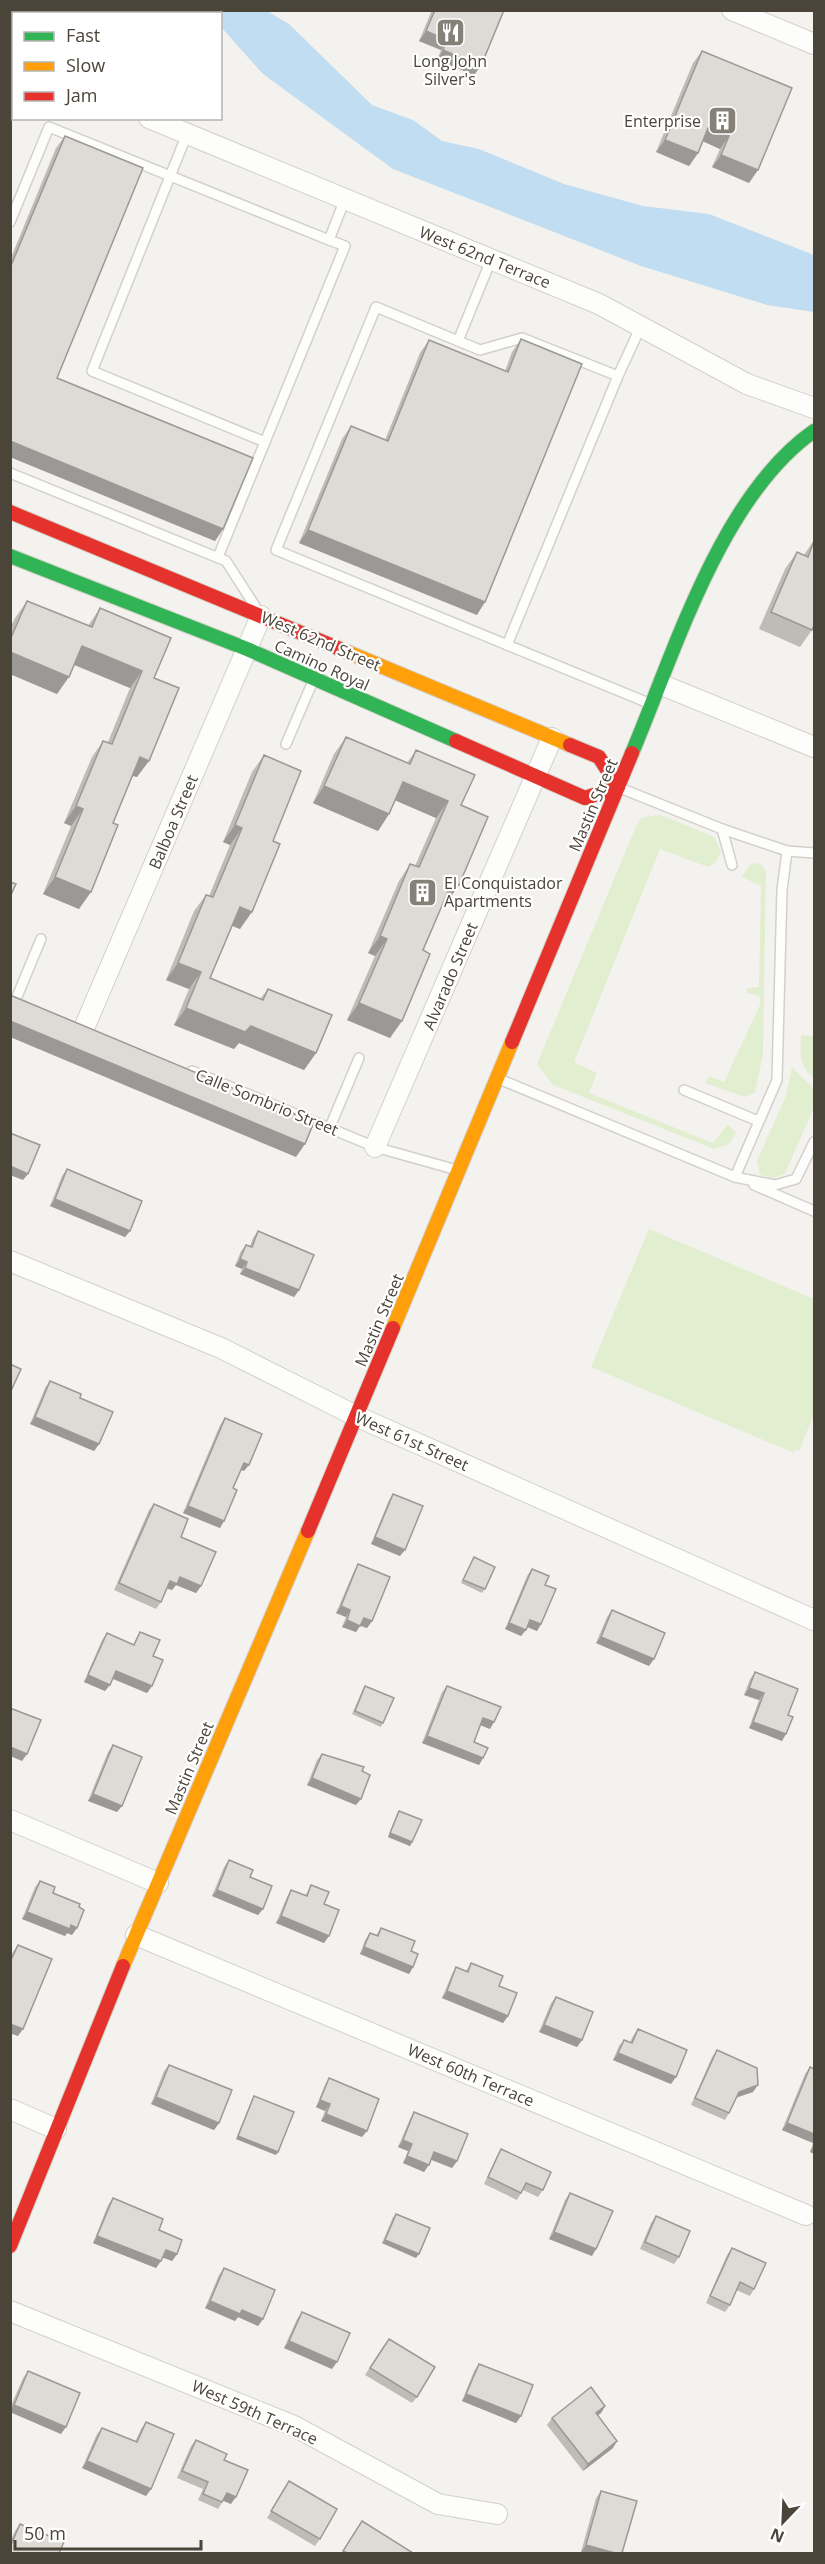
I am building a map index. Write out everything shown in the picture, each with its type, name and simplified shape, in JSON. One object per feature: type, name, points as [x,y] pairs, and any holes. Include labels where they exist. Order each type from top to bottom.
[{"type":"street","points":[[732,10],[814,44]]},
{"type":"street","name":"West 62nd Terrace","points":[[154,120],[598,304],[747,384],[814,408]]},
{"type":"street","name":"Mastin Street","points":[[10,2246],[136,1935],[459,1171],[703,583],[723,540],[744,506],[795,442],[814,431]]},
{"type":"street","name":"West 62nd Street","points":[[10,512],[599,757],[618,787]]},
{"type":"street","name":"Camino Royal","points":[[10,556],[247,649],[585,798],[618,787]]},
{"type":"street","name":"Balboa Street","points":[[84,1028],[261,616]]},
{"type":"street","points":[[662,685],[814,747]]},
{"type":"street","name":"Alvarado Street","points":[[375,1147],[552,738]]},
{"type":"street","name":"West 61st Street","points":[[10,1261],[221,1348],[356,1416],[814,1620]]},
{"type":"street","points":[[10,1820],[158,1883]]},
{"type":"street","name":"West 60th Terrace","points":[[136,1935],[806,2215]]},
{"type":"street","points":[[10,2109],[56,2129]]},
{"type":"street","name":"West 59th Terrace","points":[[10,2311],[294,2426],[438,2504],[497,2514]]},
{"type":"lane","points":[[10,222],[49,128],[345,246],[218,557]]},
{"type":"lane","points":[[187,134],[92,371],[265,441]]},
{"type":"lane","points":[[329,240],[345,199]]},
{"type":"lane","points":[[458,341],[491,260]]},
{"type":"lane","points":[[618,376],[522,338],[480,350],[376,307],[276,550],[653,705]]},
{"type":"lane","points":[[507,645],[618,376],[641,326]]},
{"type":"lane","points":[[10,473],[226,561],[261,616]]},
{"type":"lane","points":[[286,744],[314,679]]},
{"type":"lane","points":[[618,787],[722,829],[787,851],[814,853]]},
{"type":"lane","points":[[722,829],[732,865]]},
{"type":"lane","points":[[735,1178],[777,1080],[782,890],[787,851]]},
{"type":"lane","points":[[26,1003],[13,998],[41,939]]},
{"type":"lane","points":[[330,1127],[359,1058]]},
{"type":"lane","name":"Calle Sombrio Street","points":[[180,1067],[375,1147],[459,1171]]},
{"type":"lane","points":[[498,1078],[814,1211]]},
{"type":"lane","points":[[684,1090],[758,1121]]},
{"type":"lane","points":[[735,1178],[775,1185],[796,1179],[814,1142]]},
{"type":"green space","points":[[661,815],[714,837],[721,851],[716,862],[708,867],[660,849],[574,1062],[597,1073],[589,1093],[713,1143],[728,1124],[736,1133],[729,1144],[714,1149],[553,1085],[537,1064],[637,824],[642,817]]},
{"type":"green space","points":[[760,863],[766,871],[763,1054],[755,1093],[745,1097],[705,1083],[709,1076],[724,1082],[760,1005],[760,996],[747,993],[747,988],[759,987],[761,886],[742,877],[751,864]]},
{"type":"green space","points":[[801,1035],[814,1036],[814,1078],[803,1064]]},
{"type":"green space","points":[[792,1067],[814,1089],[814,1108],[785,1173],[774,1178],[760,1175],[757,1161],[786,1096]]},
{"type":"green space","points":[[649,1229],[814,1299],[814,1414],[799,1451],[795,1449],[794,1453],[591,1367]]},
{"type":"water","points":[[267,11],[289,24],[372,105],[413,120],[442,141],[479,149],[564,184],[643,206],[709,214],[814,255],[814,312],[767,305],[641,266],[393,169],[263,74],[222,28],[222,12],[209,12]]},
{"type":"building","points":[[435,10],[504,10],[481,66],[443,50],[447,40],[426,31]]},
{"type":"building","name":"Enterprise","points":[[702,51],[792,88],[758,170],[721,155],[729,136],[708,128],[698,153],[665,140]]},
{"type":"building","points":[[65,136],[143,168],[57,378],[253,458],[223,529],[10,441],[10,268]]},
{"type":"building","points":[[521,339],[582,364],[485,602],[308,530],[351,426],[388,441],[429,340],[508,372]]},
{"type":"building","points":[[814,541],[814,625],[812,630],[771,612],[797,552],[808,557]]},
{"type":"building","points":[[27,601],[92,627],[100,608],[171,638],[154,678],[179,688],[149,761],[140,757],[113,823],[118,825],[91,892],[55,877],[83,809],[76,806],[103,741],[112,744],[142,671],[82,646],[69,677],[10,652],[10,640]]},
{"type":"building","name":"El Conquistador Apartments","points":[[346,737],[410,764],[416,750],[475,775],[461,805],[488,817],[459,885],[452,882],[423,950],[430,954],[402,1021],[359,1003],[387,939],[380,936],[410,864],[419,867],[448,801],[403,782],[389,814],[324,786]]},
{"type":"building","points":[[264,755],[301,771],[273,841],[280,844],[252,912],[240,907],[210,978],[263,1000],[268,989],[332,1015],[316,1053],[251,1026],[245,1032],[186,1008],[201,972],[178,963],[206,895],[213,897],[242,828],[235,825]]},
{"type":"building","points":[[10,882],[16,884],[10,897]]},
{"type":"building","points":[[10,995],[314,1122],[305,1144],[10,1021]]},
{"type":"building","points":[[10,1133],[40,1145],[28,1174],[10,1166]]},
{"type":"building","points":[[67,1169],[142,1201],[130,1231],[55,1199]]},
{"type":"building","points":[[258,1231],[314,1255],[299,1290],[245,1268],[247,1262],[240,1259],[246,1245],[252,1247]]},
{"type":"building","points":[[10,1364],[21,1369],[10,1393]]},
{"type":"building","points":[[50,1381],[81,1394],[80,1398],[113,1412],[99,1444],[35,1417]]},
{"type":"building","points":[[225,1418],[262,1434],[249,1465],[244,1463],[233,1488],[237,1490],[224,1521],[188,1506]]},
{"type":"building","points":[[393,1494],[423,1506],[405,1550],[375,1537]]},
{"type":"building","points":[[154,1504],[188,1519],[181,1537],[216,1552],[201,1586],[180,1577],[177,1584],[170,1581],[161,1602],[119,1583]]},
{"type":"building","points":[[474,1557],[495,1567],[485,1589],[463,1580]]},
{"type":"building","points":[[358,1564],[390,1577],[372,1621],[364,1618],[360,1626],[347,1620],[350,1610],[341,1606]]},
{"type":"building","points":[[532,1569],[549,1576],[545,1585],[556,1589],[541,1624],[530,1620],[526,1630],[509,1623]]},
{"type":"building","points":[[612,1610],[665,1633],[654,1659],[601,1637]]},
{"type":"building","points":[[140,1632],[160,1640],[153,1656],[163,1660],[152,1686],[116,1671],[110,1685],[88,1675],[107,1633],[134,1645]]},
{"type":"building","points":[[755,1672],[798,1689],[788,1715],[793,1717],[786,1734],[753,1722],[764,1693],[749,1688]]},
{"type":"building","points":[[365,1686],[394,1698],[383,1723],[355,1711]]},
{"type":"building","points":[[447,1686],[501,1707],[494,1722],[483,1718],[474,1742],[488,1748],[483,1758],[427,1736]]},
{"type":"building","points":[[10,1708],[41,1720],[27,1754],[10,1747]]},
{"type":"building","points":[[113,1745],[142,1757],[122,1806],[93,1794]]},
{"type":"building","points":[[322,1754],[364,1767],[362,1771],[370,1775],[361,1799],[312,1778]]},
{"type":"building","points":[[399,1811],[422,1820],[412,1842],[390,1833]]},
{"type":"building","points":[[229,1860],[253,1870],[250,1877],[272,1886],[263,1909],[217,1890]]},
{"type":"building","points":[[40,1881],[55,1887],[53,1893],[80,1904],[79,1907],[84,1910],[77,1928],[71,1925],[70,1929],[27,1912]]},
{"type":"building","points":[[311,1885],[329,1892],[324,1904],[339,1910],[329,1936],[281,1916],[291,1890],[307,1896]]},
{"type":"building","points":[[381,1928],[415,1941],[411,1951],[418,1954],[413,1967],[364,1947],[370,1933],[378,1936]]},
{"type":"building","points":[[18,1945],[52,1959],[23,2029],[10,2024],[10,1962]]},
{"type":"building","points":[[471,1963],[503,1976],[499,1986],[517,1993],[508,2016],[447,1991],[456,1967],[468,1972]]},
{"type":"building","points":[[556,1997],[593,2012],[582,2040],[544,2025]]},
{"type":"building","points":[[638,2029],[687,2050],[676,2077],[618,2053],[624,2040],[632,2043]]},
{"type":"building","points":[[717,2050],[757,2068],[758,2085],[739,2092],[729,2113],[695,2098]]},
{"type":"building","points":[[169,2065],[232,2090],[219,2123],[156,2097]]},
{"type":"building","points":[[810,2067],[814,2069],[814,2134],[787,2123]]},
{"type":"building","points":[[329,2078],[379,2099],[367,2131],[326,2114],[330,2104],[320,2100]]},
{"type":"building","points":[[254,2096],[294,2112],[278,2152],[238,2136]]},
{"type":"building","points":[[414,2112],[468,2134],[457,2161],[434,2152],[429,2165],[407,2156],[412,2144],[403,2140]]},
{"type":"building","points":[[501,2149],[551,2172],[543,2190],[526,2183],[521,2193],[488,2177]]},
{"type":"building","points":[[570,2193],[613,2211],[596,2249],[554,2232]]},
{"type":"building","points":[[113,2198],[163,2219],[159,2230],[182,2240],[177,2254],[166,2250],[161,2261],[97,2236]]},
{"type":"building","points":[[396,2214],[430,2228],[419,2254],[385,2240]]},
{"type":"building","points":[[656,2216],[690,2231],[679,2257],[645,2242]]},
{"type":"building","points":[[732,2248],[766,2263],[754,2289],[740,2282],[730,2305],[710,2296]]},
{"type":"building","points":[[224,2268],[275,2290],[263,2319],[242,2310],[240,2314],[210,2301]]},
{"type":"building","points":[[302,2312],[350,2333],[337,2362],[289,2341]]},
{"type":"building","points":[[389,2339],[435,2367],[417,2397],[370,2368]]},
{"type":"building","points":[[479,2364],[533,2385],[521,2416],[466,2394]]},
{"type":"building","points":[[28,2371],[80,2393],[66,2427],[14,2405]]},
{"type":"building","points":[[591,2387],[605,2406],[596,2413],[617,2441],[588,2464],[552,2418]]},
{"type":"building","points":[[146,2422],[174,2434],[151,2489],[87,2461],[102,2428],[137,2442]]},
{"type":"building","points":[[196,2440],[227,2454],[224,2460],[248,2470],[236,2497],[227,2493],[222,2502],[203,2494],[208,2482],[182,2471]]},
{"type":"building","points":[[289,2481],[337,2509],[320,2539],[271,2511]]},
{"type":"building","points":[[601,2491],[637,2501],[622,2553],[586,2545]]},
{"type":"building","points":[[362,2521],[413,2553],[347,2553],[343,2551]]},
{"type":"building","points":[[20,2524],[64,2542],[59,2553],[10,2553],[10,2547]]},
{"type":"traffic: fast","points":[[632,753],[684,623],[727,535],[752,494],[781,459],[814,431]]},
{"type":"traffic: fast","points":[[10,556],[247,649],[456,741]]},
{"type":"traffic: slow","points":[[340,649],[570,745]]},
{"type":"traffic: slow","points":[[393,1328],[512,1042]]},
{"type":"traffic: slow","points":[[123,1966],[308,1531]]},
{"type":"traffic: jam","points":[[10,512],[340,649]]},
{"type":"traffic: jam","points":[[456,741],[585,798],[618,787],[599,757],[570,745]]},
{"type":"traffic: jam","points":[[512,1042],[632,753]]},
{"type":"traffic: jam","points":[[308,1531],[393,1328]]},
{"type":"traffic: jam","points":[[10,2246],[123,1966]]},
{"type":"place","name":"Long John Silver's","points":[[450,33]]},
{"type":"place","name":"Enterprise","points":[[722,121]]},
{"type":"place","name":"El Conquistador Apartments","points":[[423,892]]}]
